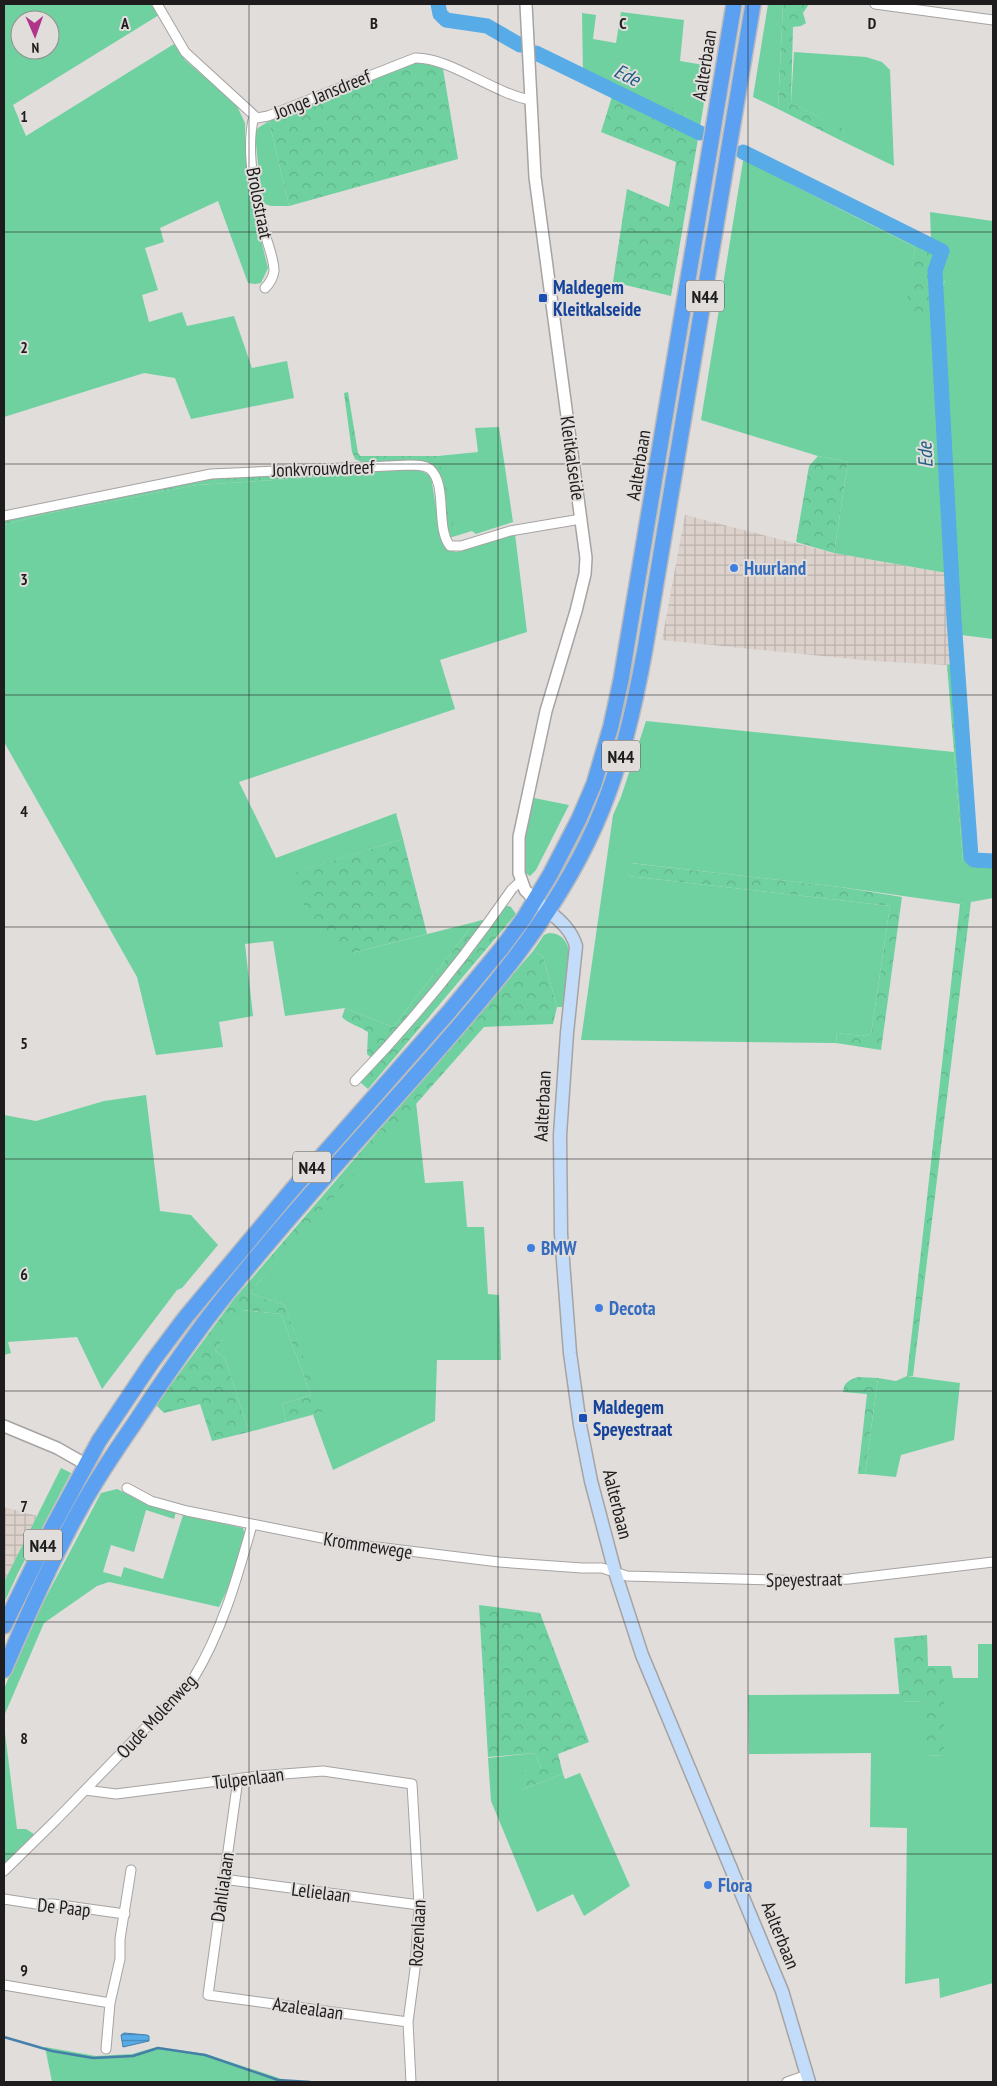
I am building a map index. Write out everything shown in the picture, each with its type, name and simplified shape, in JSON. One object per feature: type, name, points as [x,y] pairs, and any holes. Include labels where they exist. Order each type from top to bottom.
[{"type":"highway","name":"Aalterbaan","points":[[535,900],[579,819],[594,784],[622,680],[734,4]]},
{"type":"highway","name":"Aalterbaan","points":[[549,911],[576,865],[605,804],[626,740],[637,693],[667,528],[753,4]]},
{"type":"highway","name":"N44","points":[[4,1626],[31,1568],[102,1437],[152,1362],[185,1318],[291,1191],[475,981],[501,949],[535,900]]},
{"type":"highway","name":"N44","points":[[4,1670],[46,1575],[80,1508],[101,1473],[168,1374],[228,1292],[488,992],[549,911]]},
{"type":"main road","name":"Aalterbaan","points":[[535,900],[568,929],[576,946],[567,1033],[560,1135],[561,1234],[570,1353],[580,1425],[591,1481],[614,1572],[656,1690],[782,1991],[808,2079]]},
{"type":"street","name":"Jonge Jansdreef","points":[[157,4],[185,52],[257,118],[268,116],[415,58],[438,62],[515,96],[530,100]]},
{"type":"street","name":"Kleitkalseide","points":[[526,4],[535,176],[585,545],[584,574],[576,612],[546,711],[519,837],[518,859],[521,881],[525,890],[535,900]]},
{"type":"street","points":[[876,4],[993,20]]},
{"type":"street","name":"Brolostraat","points":[[254,116],[250,129],[253,169],[260,216],[274,267],[272,278],[265,288]]},
{"type":"street","name":"Jonkvrouwdreef","points":[[4,516],[211,474],[352,466],[410,465],[423,466],[430,469],[434,476],[438,486],[445,536],[450,546],[461,546],[510,531],[581,519]]},
{"type":"street","points":[[355,1081],[438,985],[512,889],[521,881]]},
{"type":"street","points":[[4,1426],[57,1448],[101,1473]]},
{"type":"street","name":"Krommewege","points":[[127,1488],[151,1500],[187,1512],[352,1544],[430,1555],[582,1568],[602,1568],[614,1572]]},
{"type":"street","name":"Oude Molenweg","points":[[4,1871],[182,1691],[201,1666],[233,1594],[252,1525]]},
{"type":"street","name":"Speyestraat","points":[[614,1572],[627,1576],[813,1581],[877,1576],[993,1562]]},
{"type":"street","name":"Tulpenlaan","points":[[85,1790],[116,1794],[290,1772],[323,1771],[412,1784]]},
{"type":"street","name":"Dahlialaan","points":[[208,1995],[238,1779]]},
{"type":"street","name":"Rozenlaan","points":[[410,2082],[408,2022],[415,1969],[419,1905],[412,1784]]},
{"type":"street","points":[[106,2050],[110,2003],[120,1959],[120,1939],[131,1870]]},
{"type":"street","name":"Lelielaan","points":[[223,1879],[419,1905]]},
{"type":"street","name":"De Paap","points":[[4,1899],[125,1914]]},
{"type":"street","points":[[4,1985],[110,2003]]},
{"type":"street","name":"Azalealaan","points":[[208,1995],[408,2022]]},
{"type":"street","points":[[787,2082],[808,2079]]},
{"type":"shaded area","points":[[685,515],[834,553],[958,575],[963,663],[947,665],[873,661],[662,640]]},
{"type":"shaded area","points":[[4,1507],[37,1516],[4,1582]]},
{"type":"green space","points":[[4,4],[153,4],[159,15],[13,105],[26,136],[174,44],[185,60],[236,104],[245,123],[245,137],[256,220],[268,268],[261,283],[248,283],[218,201],[160,228],[164,242],[145,248],[158,290],[142,295],[149,322],[182,312],[187,326],[234,316],[252,368],[287,361],[294,398],[191,419],[175,378],[144,373],[4,417]]},
{"type":"green space","points":[[433,4],[441,4],[442,12],[445,16],[489,23],[515,39],[516,47],[485,28],[447,24],[441,20]]},
{"type":"green space","points":[[768,4],[783,4],[778,109],[753,97]]},
{"type":"green space","points":[[783,4],[809,4],[803,13],[806,23],[793,27],[791,103],[848,131],[842,141],[778,109]]},
{"type":"green space","points":[[621,12],[684,20],[680,61],[710,66],[700,127],[683,121],[686,112],[664,115],[583,74],[582,13],[596,15],[593,39],[616,43]]},
{"type":"green space","points":[[794,52],[866,57],[882,62],[890,70],[894,166],[842,141],[847,131],[791,103]]},
{"type":"green space","points":[[416,61],[430,63],[443,69],[458,159],[289,206],[269,121]]},
{"type":"green space","points":[[614,90],[664,115],[668,106],[686,112],[683,121],[700,127],[671,296],[613,282],[627,189],[669,207],[676,162],[601,132]]},
{"type":"green space","points":[[269,121],[289,206],[271,206],[262,203],[255,134],[258,128]]},
{"type":"green space","points":[[745,149],[791,172],[787,182],[915,247],[907,307],[939,306],[940,291],[945,281],[939,276],[941,247],[931,241],[930,212],[993,221],[993,639],[961,635],[958,575],[834,553],[848,462],[818,456],[701,420]]},
{"type":"green space","points":[[791,172],[941,246],[939,276],[945,280],[940,291],[939,306],[942,309],[940,320],[906,307],[915,247],[787,181]]},
{"type":"green space","points":[[348,392],[360,456],[438,456],[453,515],[452,531],[448,531],[438,477],[434,466],[417,460],[364,463],[355,459],[352,452],[344,393]]},
{"type":"green space","points":[[499,427],[513,522],[476,534],[472,531],[449,538],[438,456],[478,452],[475,428]]},
{"type":"green space","points":[[818,456],[848,462],[834,553],[796,542],[809,466]]},
{"type":"green space","points":[[353,468],[415,469],[431,477],[441,538],[446,548],[457,552],[515,534],[527,632],[440,660],[455,709],[239,782],[276,858],[396,813],[403,839],[287,875],[352,953],[475,922],[393,1027],[345,1008],[285,1016],[273,941],[245,944],[253,1016],[219,1022],[223,1047],[156,1055],[137,977],[4,742],[4,525],[45,514],[197,485],[351,475]]},
{"type":"green space","points":[[353,468],[352,475],[197,485],[45,514],[4,525],[4,519],[211,477]]},
{"type":"green space","points":[[963,663],[975,856],[993,857],[993,864],[982,868],[967,867],[963,862],[947,665]]},
{"type":"green space","points":[[646,721],[954,752],[963,862],[993,864],[993,898],[960,904],[840,887],[631,863],[628,876],[890,906],[871,1034],[861,1036],[837,1033],[836,1043],[581,1040],[613,815],[621,797]]},
{"type":"green space","points":[[534,798],[569,805],[536,870],[530,876],[525,871],[522,862],[522,852],[523,840]]},
{"type":"green space","points":[[403,839],[427,934],[352,953],[323,935],[286,875]]},
{"type":"green space","points":[[630,863],[840,887],[902,897],[881,1050],[836,1043],[837,1033],[861,1036],[871,1034],[890,906],[628,876]]},
{"type":"green space","points":[[971,901],[913,1376],[907,1376],[960,904]]},
{"type":"green space","points":[[505,905],[511,907],[516,914],[368,1089],[360,1082],[376,1062],[367,1054],[368,1032],[342,1017],[345,1008],[393,1027],[475,922],[482,920],[490,925]]},
{"type":"green space","points":[[549,933],[559,935],[569,951],[570,975],[566,1007],[557,1007],[543,956],[533,951],[544,935]]},
{"type":"green space","points":[[533,951],[543,956],[557,1007],[553,1024],[484,1027],[249,1293],[285,1305],[323,1412],[286,1422],[282,1404],[311,1395],[281,1314],[243,1310],[215,1350],[225,1359],[249,1432],[212,1441],[200,1404],[164,1413],[156,1405],[234,1299]]},
{"type":"green space","points":[[146,1095],[160,1211],[191,1215],[218,1245],[182,1288],[177,1290],[102,1389],[77,1337],[8,1342],[11,1353],[4,1355],[4,1115],[36,1121],[104,1101]]},
{"type":"green space","points":[[416,1102],[425,1183],[463,1181],[467,1227],[484,1227],[488,1294],[499,1295],[501,1360],[437,1360],[435,1421],[333,1470],[313,1415],[322,1412],[285,1305],[249,1293]]},
{"type":"green space","points":[[242,1310],[281,1314],[311,1395],[282,1404],[286,1422],[249,1432],[225,1359],[215,1350]]},
{"type":"green space","points":[[907,1376],[960,1383],[954,1440],[901,1455],[896,1477],[865,1474],[878,1378],[896,1381]]},
{"type":"green space","points":[[858,1377],[878,1378],[865,1474],[858,1474],[867,1394],[843,1392],[844,1386],[848,1382]]},
{"type":"green space","points":[[61,1468],[71,1473],[4,1603],[4,1582]]},
{"type":"green space","points":[[117,1489],[148,1504],[176,1512],[174,1519],[146,1510],[134,1552],[111,1545],[103,1572],[121,1577],[124,1567],[163,1579],[183,1515],[243,1528],[245,1535],[229,1586],[219,1607],[109,1582],[97,1586],[44,1623],[4,1716],[4,1689],[26,1635],[101,1493]]},
{"type":"green space","points":[[479,1605],[540,1613],[589,1742],[558,1754],[563,1774],[521,1790],[514,1775],[541,1768],[535,1753],[488,1757]]},
{"type":"green space","points":[[927,1635],[928,1666],[944,1666],[944,1755],[926,1756],[925,1702],[900,1701],[894,1638]]},
{"type":"green space","points":[[978,1644],[993,1644],[993,1983],[940,1998],[939,1978],[905,1984],[907,1828],[870,1827],[871,1753],[749,1754],[748,1695],[900,1694],[900,1701],[926,1702],[926,1756],[944,1755],[944,1666],[951,1666],[953,1678],[978,1678]]},
{"type":"green space","points":[[4,1725],[17,1829],[26,1829],[37,1836],[4,1867]]},
{"type":"green space","points":[[535,1753],[541,1768],[521,1790],[563,1774],[565,1779],[580,1773],[630,1886],[584,1916],[573,1894],[537,1912],[491,1801],[488,1758]]},
{"type":"green space","points":[[45,2047],[96,2056],[132,2054],[157,2047],[206,2054],[291,2082],[52,2082]]},
{"type":"water","points":[[124,2033],[147,2035],[149,2036],[149,2041],[123,2047],[121,2035]]},
{"type":"waterway","name":"Ede","points":[[438,4],[440,14],[446,20],[487,26],[520,45]]},
{"type":"waterway","name":"Ede","points":[[536,53],[700,133]]},
{"type":"waterway","name":"Ede","points":[[743,152],[942,251],[935,271],[954,619],[971,857],[974,860],[993,861]]},
{"type":"waterway","points":[[4,2037],[52,2051],[93,2058],[133,2056],[158,2048],[205,2055],[278,2080],[310,2082]]},
{"type":"place","name":"Maldegem Kleitkalseide","points":[[543,298]]},
{"type":"place","name":"Huurland","points":[[734,568]]},
{"type":"place","name":"BMW","points":[[531,1248]]},
{"type":"place","name":"Decota","points":[[599,1308]]},
{"type":"place","name":"Maldegem Speyestraat","points":[[583,1418]]},
{"type":"place","name":"Flora","points":[[708,1885]]}]
